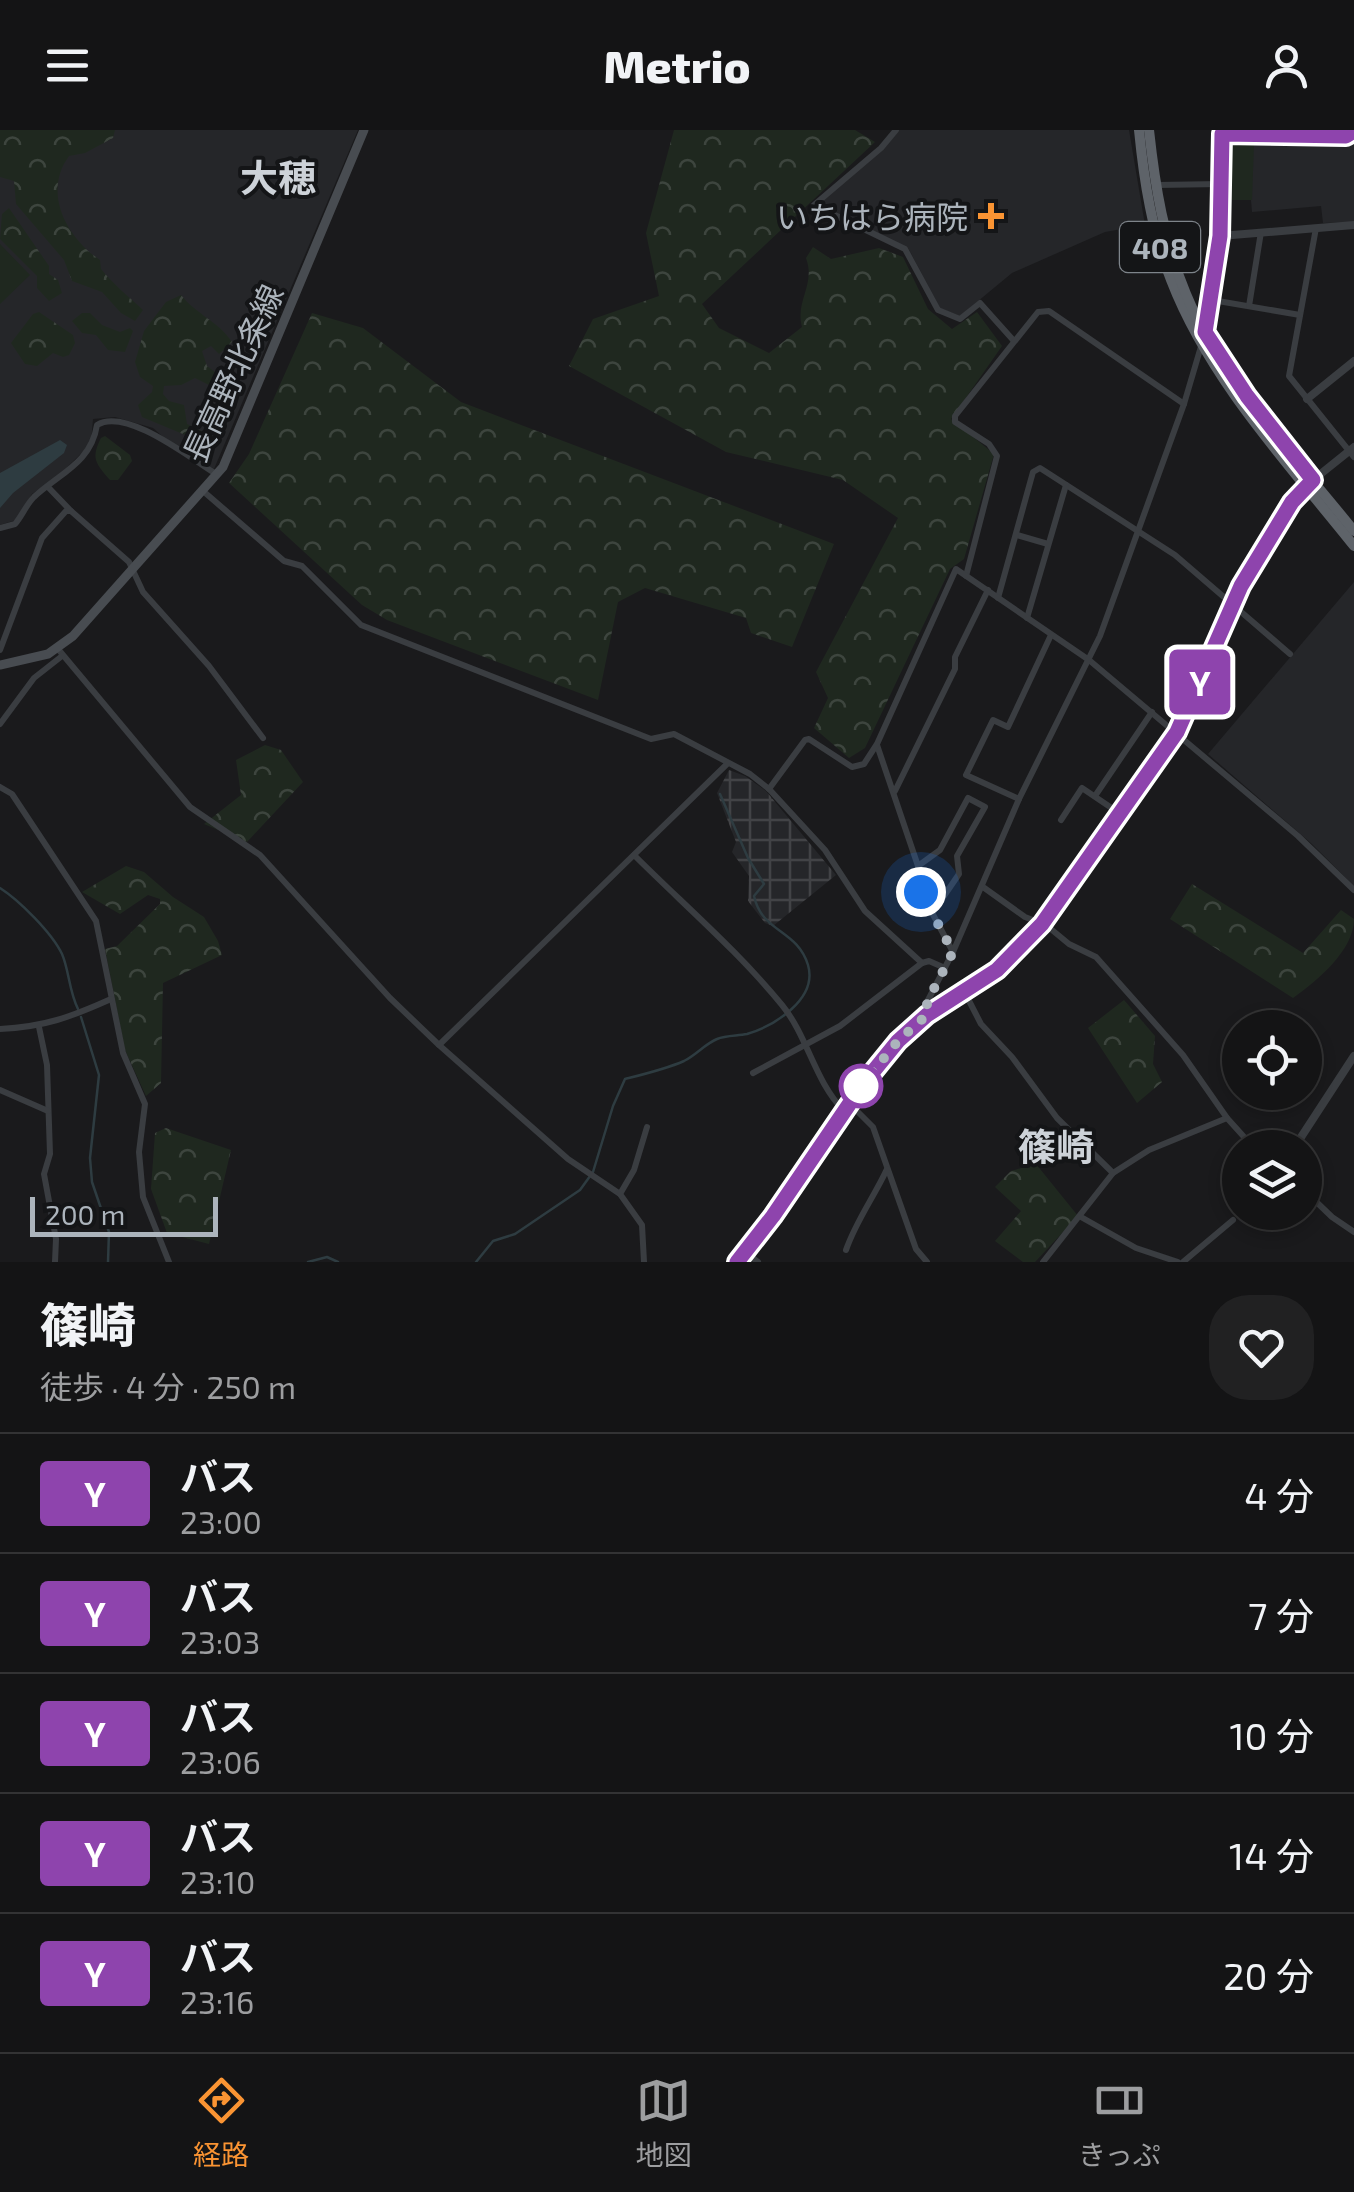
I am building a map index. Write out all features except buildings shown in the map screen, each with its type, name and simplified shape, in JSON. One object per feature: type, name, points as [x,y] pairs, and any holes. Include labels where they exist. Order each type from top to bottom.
[{"type":"highway","name":"408","points":[[1139,130],[1161,254],[1178,299],[1354,546]]},
{"type":"highway","name":"408","points":[[1149,130],[1167,241],[1204,338]]},
{"type":"highway","name":"408","points":[[1310,483],[1354,532]]},
{"type":"main road","name":"長高野北条線","points":[[0,666],[60,652],[217,475],[230,455],[364,130]]},
{"type":"main road","points":[[742,1257],[898,1041],[927,1015],[1008,961],[1042,924],[1177,732],[1232,604],[1266,543],[1310,483]]},
{"type":"street","points":[[896,130],[814,206],[905,250],[938,310],[960,319],[980,303],[1014,341]]},
{"type":"street","points":[[927,1015],[927,1002],[983,887],[1019,799],[1089,660],[1184,404],[1212,300],[1220,236],[1222,130]]},
{"type":"street","points":[[1156,184],[1221,184]]},
{"type":"street","points":[[1220,236],[1354,225]]},
{"type":"street","points":[[1310,483],[1352,452],[1288,376],[1316,228]]},
{"type":"street","points":[[1249,306],[1261,232]]},
{"type":"street","points":[[1212,300],[1300,315]]},
{"type":"street","points":[[966,576],[997,456],[988,444],[955,422],[955,416],[1038,312],[1049,310],[1184,404]]},
{"type":"street","points":[[1308,398],[1354,361]]},
{"type":"street","points":[[0,528],[15,524],[33,498],[88,452],[96,439],[96,425],[103,421],[153,433],[217,475]]},
{"type":"street","points":[[998,598],[1033,472],[1040,468],[1184,562],[1290,654]]},
{"type":"street","points":[[1027,618],[1066,484]]},
{"type":"street","points":[[48,487],[134,569],[143,592],[209,666],[264,738]]},
{"type":"street","points":[[203,491],[284,561],[302,566],[361,625],[652,740],[674,734],[769,789],[824,850],[864,911],[922,964]]},
{"type":"street","points":[[0,650],[42,538],[70,511]]},
{"type":"street","points":[[1017,535],[1048,544]]},
{"type":"street","points":[[769,789],[804,740],[809,739],[858,768],[877,744],[956,569],[1089,660],[1328,862],[1354,890]]},
{"type":"street","points":[[895,792],[955,669],[955,657],[988,590]]},
{"type":"street","points":[[1019,799],[966,775],[993,720],[1008,727],[1051,635]]},
{"type":"street","points":[[0,724],[34,678],[60,652],[190,807],[260,855],[390,998],[439,1045],[568,1159],[620,1194],[642,1225],[644,1262]]},
{"type":"street","points":[[1094,796],[1152,712]]},
{"type":"street","points":[[877,744],[918,866],[921,892],[953,952]]},
{"type":"street","points":[[439,1045],[728,763]]},
{"type":"street","points":[[0,788],[12,794],[96,921],[124,1053],[145,1104],[140,1152],[143,1197],[169,1262]]},
{"type":"street","points":[[1061,820],[1082,788],[1120,814]]},
{"type":"street","points":[[918,866],[940,850],[968,798],[985,807],[956,856],[958,874],[932,912]]},
{"type":"street","points":[[634,855],[784,1007],[807,1046],[816,1072],[847,1107],[872,1127],[916,1249],[927,1262]]},
{"type":"street","points":[[983,887],[1025,917],[1096,957],[1200,1074],[1238,1130]]},
{"type":"street","points":[[753,1073],[807,1046],[922,964],[929,961],[946,968]]},
{"type":"street","points":[[965,993],[980,1024],[1012,1057],[1064,1127],[1114,1173]]},
{"type":"street","points":[[0,1029],[39,1027],[111,999]]},
{"type":"street","points":[[39,1027],[46,1065],[50,1154],[44,1174],[56,1239],[55,1262]]},
{"type":"street","points":[[1306,1130],[1354,1056]]},
{"type":"street","points":[[0,1090],[48,1112]]},
{"type":"street","points":[[1043,1262],[1114,1173],[1149,1150],[1227,1118]]},
{"type":"street","points":[[620,1194],[634,1170],[646,1127]]},
{"type":"street","points":[[846,1250],[855,1224],[887,1170]]},
{"type":"street","points":[[1322,1207],[1354,1232]]},
{"type":"street","points":[[1081,1218],[1136,1248],[1181,1262],[1222,1228]]},
{"type":"street","points":[[742,1257],[758,1262]]},
{"type":"shaded area","points":[[0,130],[358,130],[214,469],[153,428],[115,417],[93,419],[91,444],[58,476],[32,494],[16,520],[0,525]]},
{"type":"shaded area","name":"いちはら病院","points":[[899,130],[1129,130],[1145,225],[1105,232],[1012,273],[960,316],[940,308],[908,248],[819,207],[818,203],[885,147]]},
{"type":"shaded area","points":[[1225,130],[1354,130],[1354,222],[1323,223],[1321,206],[1252,212],[1251,200],[1225,200]]},
{"type":"shaded area","points":[[60,440],[67,445],[64,453],[0,508],[0,473]]},
{"type":"shaded area","points":[[1354,582],[1354,886],[1208,754]]},
{"type":"shaded area","points":[[729,770],[766,791],[836,875],[773,926],[765,923],[748,901],[749,876],[732,852],[736,842],[717,793]]},
{"type":"green space","points":[[0,130],[115,130],[113,138],[85,153],[69,156],[61,170],[58,199],[77,240],[100,260],[101,269],[143,310],[135,321],[121,313],[102,292],[72,281],[64,260],[16,204],[14,181],[0,177]]},
{"type":"green space","points":[[674,130],[855,130],[875,142],[702,304],[719,328],[769,353],[802,327],[801,309],[809,276],[806,258],[813,247],[831,259],[879,248],[903,257],[928,309],[952,329],[977,312],[1002,346],[951,419],[994,454],[964,559],[950,569],[865,748],[849,758],[814,728],[828,698],[816,672],[898,518],[843,480],[726,452],[569,366],[593,319],[659,296],[646,233]]},
{"type":"green space","points":[[1226,138],[1251,138],[1254,143],[1252,200],[1225,200]]},
{"type":"green space","points":[[9,208],[49,266],[49,274],[58,280],[62,293],[49,301],[37,288],[37,276],[0,239],[2,214]]},
{"type":"green space","points":[[0,244],[30,275],[0,304]]},
{"type":"green space","points":[[181,295],[232,342],[219,354],[211,346],[202,351],[207,366],[219,375],[211,386],[195,378],[181,385],[164,386],[163,394],[169,401],[184,405],[187,424],[218,439],[214,447],[142,417],[138,405],[153,386],[140,377],[135,362],[144,331],[166,302]]},
{"type":"green space","points":[[39,312],[73,335],[75,343],[69,355],[53,353],[37,366],[25,364],[11,343],[33,314]]},
{"type":"green space","points":[[82,313],[90,313],[102,325],[120,332],[130,328],[133,331],[125,352],[108,350],[96,335],[82,333],[72,321]]},
{"type":"green space","points":[[312,313],[363,328],[461,402],[834,544],[792,647],[751,633],[746,618],[645,588],[618,602],[598,700],[387,620],[362,605],[229,483],[249,454]]},
{"type":"green space","points":[[105,436],[130,455],[132,461],[118,480],[110,480],[96,460],[98,445]]},
{"type":"green space","points":[[265,745],[281,750],[303,782],[247,842],[204,824],[241,795],[236,760]]},
{"type":"green space","points":[[126,866],[144,872],[204,917],[222,955],[163,983],[161,1083],[146,1096],[125,1050],[105,949],[117,946],[160,904],[160,899],[148,895],[120,914],[82,892]]},
{"type":"green space","points":[[1192,884],[1303,953],[1341,910],[1354,919],[1352,931],[1333,963],[1293,998],[1170,919]]},
{"type":"green space","points":[[1124,1000],[1155,1036],[1153,1064],[1162,1082],[1137,1103],[1088,1028]]},
{"type":"green space","points":[[166,1128],[231,1150],[209,1244],[167,1233],[151,1189],[155,1133]]},
{"type":"green space","points":[[1036,1164],[1078,1216],[1035,1262],[1023,1262],[995,1241],[1021,1211],[995,1187],[1011,1171]]},
{"type":"waterway","points":[[476,1262],[493,1241],[515,1234],[580,1190],[593,1172],[625,1079],[684,1061],[717,1039],[769,1025],[791,1009],[806,989],[809,977],[803,953],[758,908],[754,896],[764,884],[720,794]]},
{"type":"waterway","points":[[0,888],[34,918],[57,946],[78,1009]]},
{"type":"waterway","points":[[81,1017],[99,1075],[90,1158],[92,1182],[109,1232],[108,1262]]},
{"type":"waterway","points":[[308,1262],[327,1257],[338,1262]]},
{"type":"bus line","name":"Y","points":[[737,1262],[760,1236],[863,1084],[898,1041],[927,1015],[997,970],[1036,931],[1177,732],[1241,586],[1292,502],[1313,480],[1247,396],[1205,332],[1220,236],[1222,134],[1346,136],[1354,131]]},
{"type":"place","name":"いちはら病院","points":[[991,216]]},
{"type":"district","name":"大穂","points":[[278,177]]},
{"type":"district","name":"篠崎","points":[[1056,1146]]},
{"type":"route","points":[[861,1086],[898,1041],[927,1015],[927,1002],[953,952],[921,892]]}]
